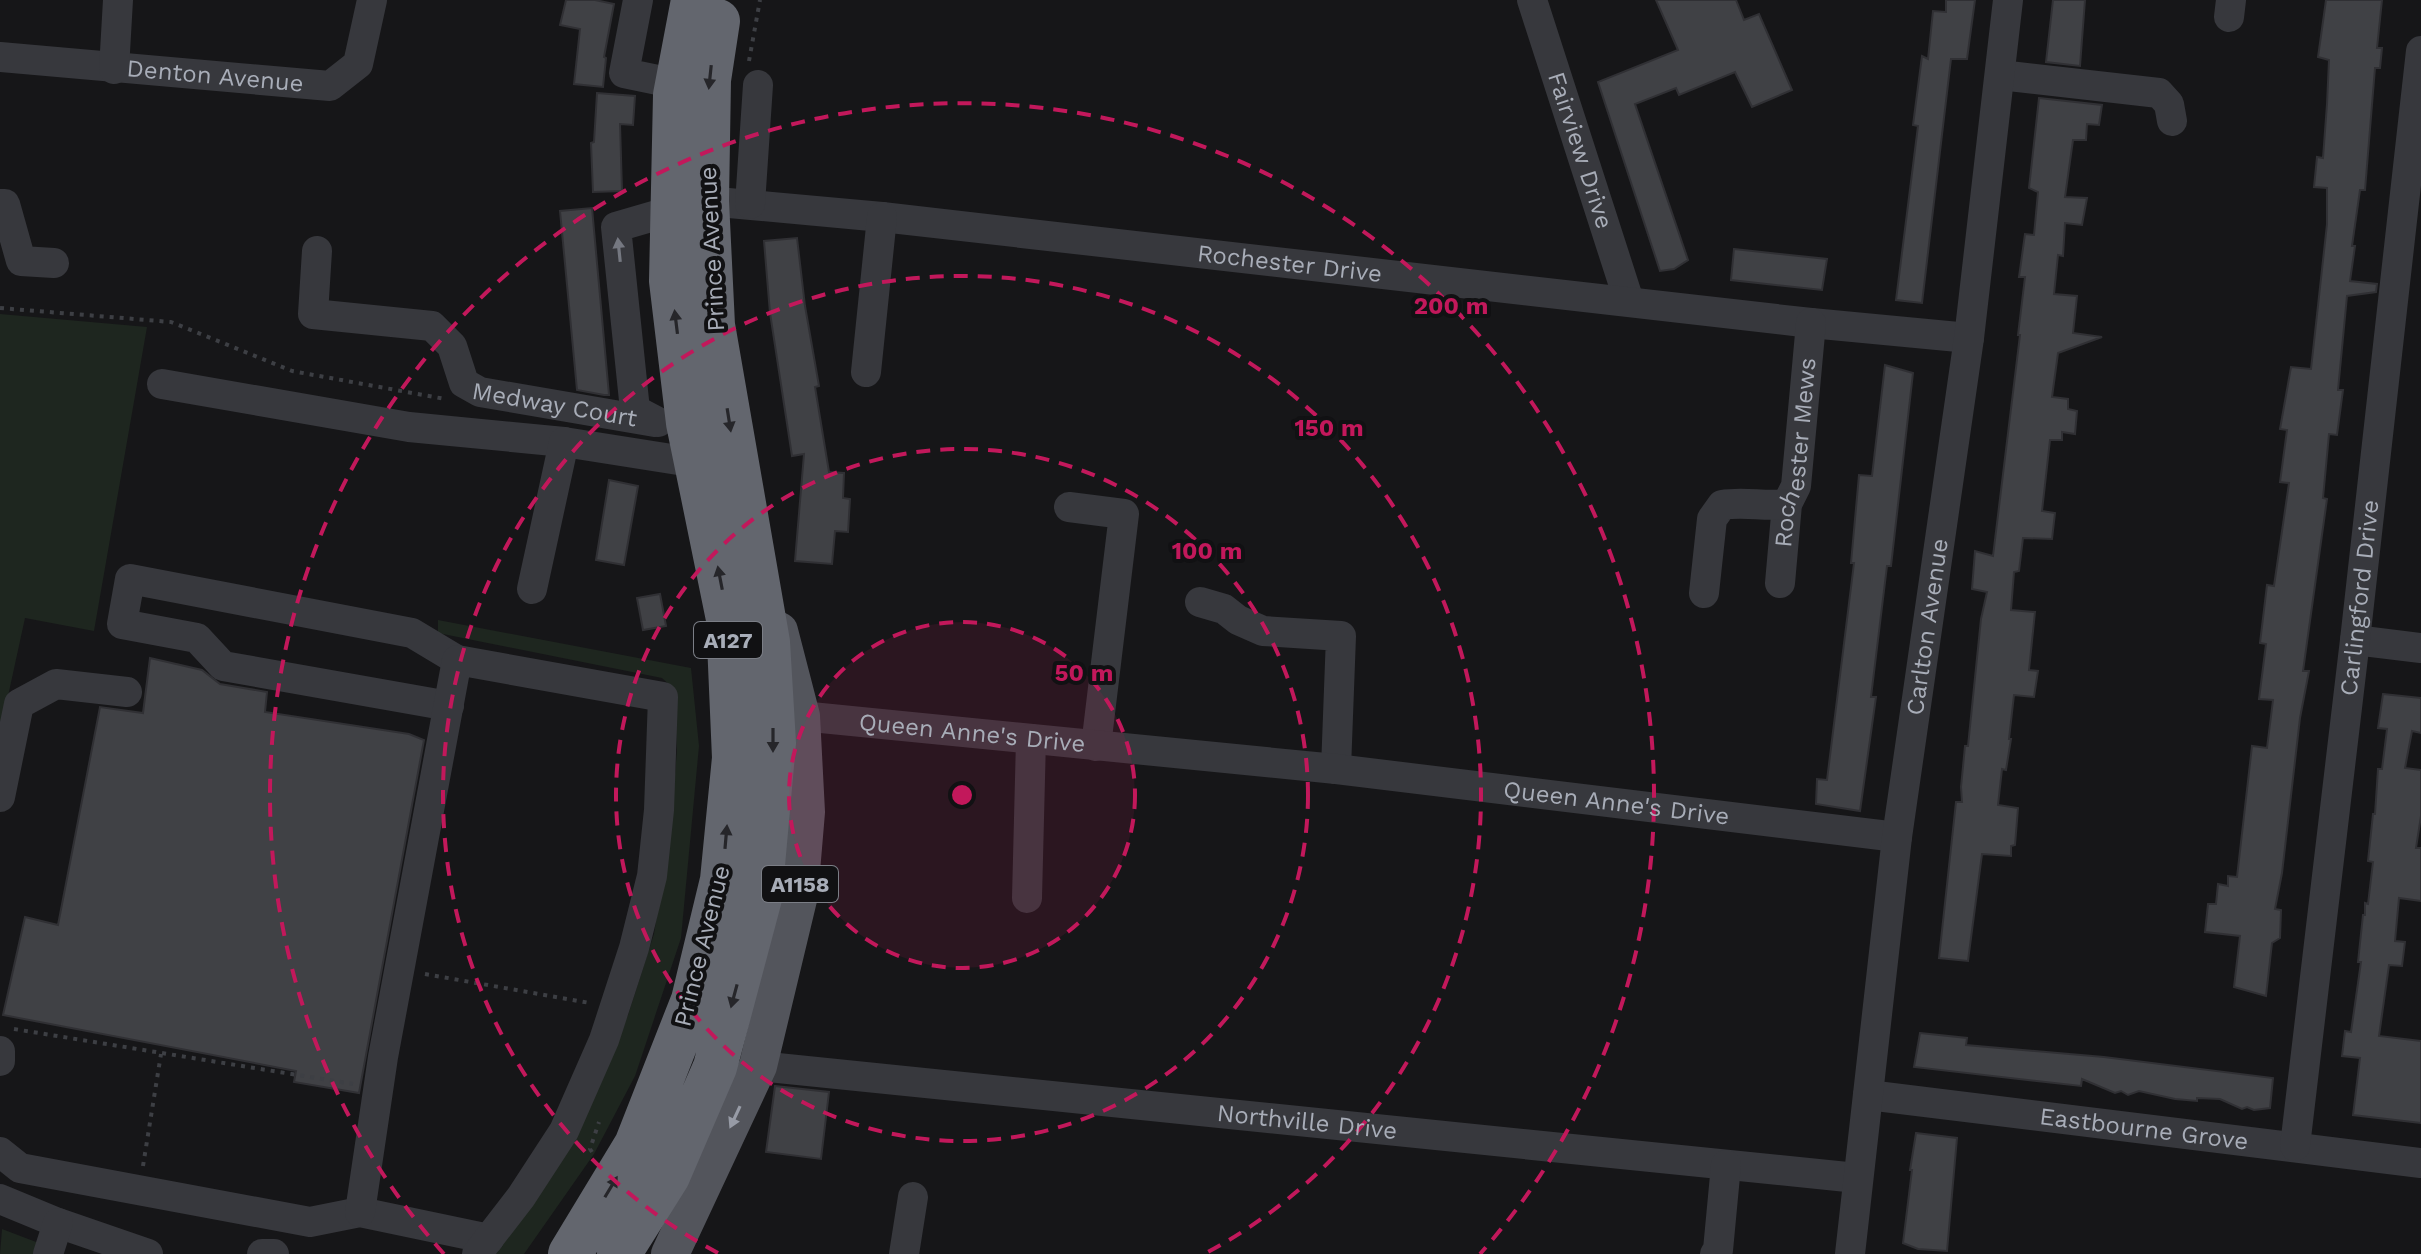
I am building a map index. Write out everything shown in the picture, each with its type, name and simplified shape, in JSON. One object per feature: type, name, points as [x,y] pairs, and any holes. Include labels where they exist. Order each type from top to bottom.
[{"type":"highway","name":"Prince Avenue","points":[[619,1254],[668,1176],[715,1067],[760,898],[774,743],[768,642],[689,206],[677,84],[693,0]]},
{"type":"highway","name":"Prince Avenue","points":[[570,1254],[636,1145],[693,1000],[722,880],[734,758],[728,619],[680,436],[671,281],[689,206],[721,0]]},
{"type":"main road","name":"Prince Avenue","points":[[670,1254],[758,1066],[799,895],[806,812],[801,716],[743,497]]},
{"type":"street","points":[[114,69],[118,0]]},
{"type":"street","name":"Denton Avenue","points":[[0,57],[330,86],[358,64],[372,0]]},
{"type":"street","points":[[638,0],[624,73],[677,84]]},
{"type":"street","name":"Fairview Drive","points":[[1532,0],[1629,301]]},
{"type":"street","name":"Carlton Avenue","points":[[1850,1254],[1897,837],[1969,338],[2008,0]]},
{"type":"street","name":"Carlingford Drive","points":[[2295,1146],[2416,144],[2421,51]]},
{"type":"street","points":[[2000,75],[2159,93],[2169,104],[2172,121]]},
{"type":"street","points":[[750,204],[753,80]]},
{"type":"street","points":[[0,204],[5,204],[21,261],[54,263]]},
{"type":"street","name":"Rochester Drive","points":[[689,206],[750,204],[882,217],[1811,323],[1969,338]]},
{"type":"street","points":[[866,372],[882,217]]},
{"type":"street","name":"Medway Court","points":[[317,251],[313,314],[432,326],[452,346],[464,383],[480,392],[680,436]]},
{"type":"street","name":"Rochester Mews","points":[[1780,583],[1787,504],[1796,486],[1811,323]]},
{"type":"street","points":[[162,384],[409,427],[564,442],[680,436]]},
{"type":"street","points":[[532,589],[564,442]]},
{"type":"street","points":[[1704,593],[1712,519],[1722,505],[1738,502],[1773,506],[1787,504]]},
{"type":"street","points":[[1069,507],[1124,514],[1096,746]]},
{"type":"street","points":[[0,1152],[20,1168],[310,1222],[360,1212],[483,1246],[521,1197],[564,1131],[614,1011],[652,876],[659,810],[663,697],[457,660],[412,633],[130,579],[122,624],[197,638],[223,666],[449,706]]},
{"type":"street","points":[[1200,602],[1224,609],[1238,620],[1263,631],[1341,636],[1336,769]]},
{"type":"street","points":[[2355,640],[2421,648]]},
{"type":"street","points":[[360,1212],[399,969],[457,660]]},
{"type":"street","points":[[0,797],[19,704],[56,684],[127,692]]},
{"type":"street","name":"Queen Anne's Drive","points":[[801,716],[1336,769],[1897,837]]},
{"type":"street","points":[[1027,898],[1031,739]]},
{"type":"street","points":[[0,1051],[0,1061]]},
{"type":"street","name":"Northville Drive","points":[[758,1066],[1857,1178]]},
{"type":"street","name":"Eastbourne Grove","points":[[1868,1095],[2421,1163]]},
{"type":"street","points":[[1715,1254],[1718,1250],[1726,1165]]},
{"type":"street","points":[[904,1254],[913,1197]]},
{"type":"street","points":[[1,1201],[58,1223],[108,1248],[148,1254]]},
{"type":"street","points":[[48,1254],[58,1223]]},
{"type":"street","points":[[262,1254],[274,1254]]},
{"type":"path","points":[[753,80],[760,0]]},
{"type":"path","points":[[0,308],[171,322],[292,371],[458,402]]},
{"type":"path","points":[[399,969],[596,1004],[614,1011]]},
{"type":"path","points":[[0,1026],[361,1085]]},
{"type":"path","points":[[139,1190],[161,1054]]},
{"type":"shaded area","points":[[0,314],[147,327],[94,631],[25,618],[0,733]]},
{"type":"shaded area","points":[[438,620],[691,668],[699,746],[681,938],[635,1076],[594,1154],[524,1254],[495,1254],[628,1015],[654,934],[671,823],[677,750],[674,689],[662,678],[438,633]]},
{"type":"shaded area","points":[[2,1229],[44,1245],[41,1254],[0,1254]]},
{"type":"building","points":[[566,0],[595,0],[614,4],[604,57],[603,87],[574,84],[580,29],[560,25]]},
{"type":"building","points":[[1656,0],[1736,0],[1744,20],[1759,14],[1792,90],[1752,107],[1735,72],[1679,95],[1676,88],[1635,104],[1688,260],[1674,269],[1660,271],[1598,82],[1678,50]]},
{"type":"building","points":[[1946,0],[1975,0],[1967,59],[1951,59],[1922,303],[1896,300],[1918,126],[1913,125],[1922,56],[1928,59],[1933,11],[1946,12]]},
{"type":"building","points":[[2053,0],[2085,0],[2080,66],[2046,62]]},
{"type":"building","points":[[2326,0],[2382,0],[2377,48],[2382,48],[2380,68],[2375,68],[2365,190],[2360,190],[2350,281],[2377,284],[2376,292],[2347,296],[2338,390],[2343,390],[2337,435],[2329,434],[2323,498],[2327,499],[2303,671],[2309,671],[2275,909],[2281,910],[2280,938],[2272,943],[2266,996],[2234,987],[2240,936],[2205,932],[2208,904],[2216,904],[2218,884],[2228,886],[2228,876],[2237,877],[2252,746],[2267,748],[2273,700],[2259,699],[2266,644],[2260,643],[2267,585],[2274,586],[2289,483],[2280,482],[2287,430],[2280,429],[2291,367],[2311,369],[2327,224],[2327,188],[2314,187],[2317,157],[2323,158],[2327,104],[2329,60],[2318,57]]},
{"type":"building","points":[[597,93],[635,96],[633,125],[620,124],[622,191],[593,192],[591,143],[594,142]]},
{"type":"building","points":[[2039,98],[2102,105],[2099,125],[2087,124],[2086,140],[2073,140],[2065,197],[2087,198],[2082,225],[2065,223],[2063,256],[2058,255],[2054,294],[2077,296],[2073,333],[2102,337],[2058,353],[2052,397],[2068,399],[2068,409],[2077,411],[2075,434],[2062,432],[2062,440],[2050,440],[2042,511],[2055,513],[2052,539],[2023,538],[2019,571],[2014,572],[2011,610],[2035,612],[2029,670],[2038,671],[2034,697],[2014,695],[2006,770],[2002,769],[1998,805],[2018,808],[2015,845],[2011,846],[2011,856],[1982,854],[1968,961],[1939,958],[1956,802],[1962,802],[1965,746],[1968,746],[1981,619],[1987,592],[1972,589],[1975,551],[1993,556],[2020,335],[2025,277],[2019,277],[2025,234],[2034,235],[2038,192],[2029,188]]},
{"type":"building","points":[[592,208],[609,395],[577,390],[560,211]]},
{"type":"building","points":[[797,238],[829,472],[844,473],[843,498],[850,499],[848,532],[835,531],[832,564],[795,561],[804,454],[792,456],[770,313],[764,241]]},
{"type":"building","points":[[1734,249],[1827,259],[1822,290],[1731,280]]},
{"type":"building","points":[[1885,365],[1913,373],[1891,566],[1887,566],[1871,697],[1876,697],[1860,811],[1816,804],[1817,779],[1827,780],[1854,563],[1851,563],[1859,475],[1872,476]]},
{"type":"building","points":[[609,480],[638,486],[624,565],[596,560]]},
{"type":"building","points":[[660,594],[666,626],[643,630],[637,598]]},
{"type":"building","points":[[150,658],[202,670],[220,684],[267,692],[265,712],[409,734],[424,740],[359,1093],[294,1082],[296,1071],[3,1015],[25,917],[58,925],[100,707],[143,713]]},
{"type":"building","points":[[2383,694],[2421,698],[2421,733],[2412,731],[2405,768],[2421,770],[2421,816],[2416,848],[2421,848],[2421,901],[2399,898],[2395,941],[2405,942],[2402,966],[2389,965],[2379,1036],[2421,1041],[2421,1123],[2353,1115],[2360,1058],[2342,1056],[2345,1031],[2351,1032],[2361,962],[2358,962],[2363,915],[2365,903],[2368,904],[2373,862],[2368,861],[2378,769],[2382,769],[2387,729],[2378,728]]},
{"type":"building","points":[[1920,1033],[1967,1038],[1966,1045],[2104,1057],[2273,1078],[2270,1108],[2242,1109],[2220,1099],[2175,1099],[2139,1091],[2128,1095],[2121,1091],[2115,1093],[2082,1079],[2081,1086],[1914,1067]]},
{"type":"building","points":[[775,1086],[829,1092],[821,1159],[766,1152]]},
{"type":"building","points":[[1916,1133],[1957,1138],[1947,1251],[1918,1249],[1903,1243]]}]
